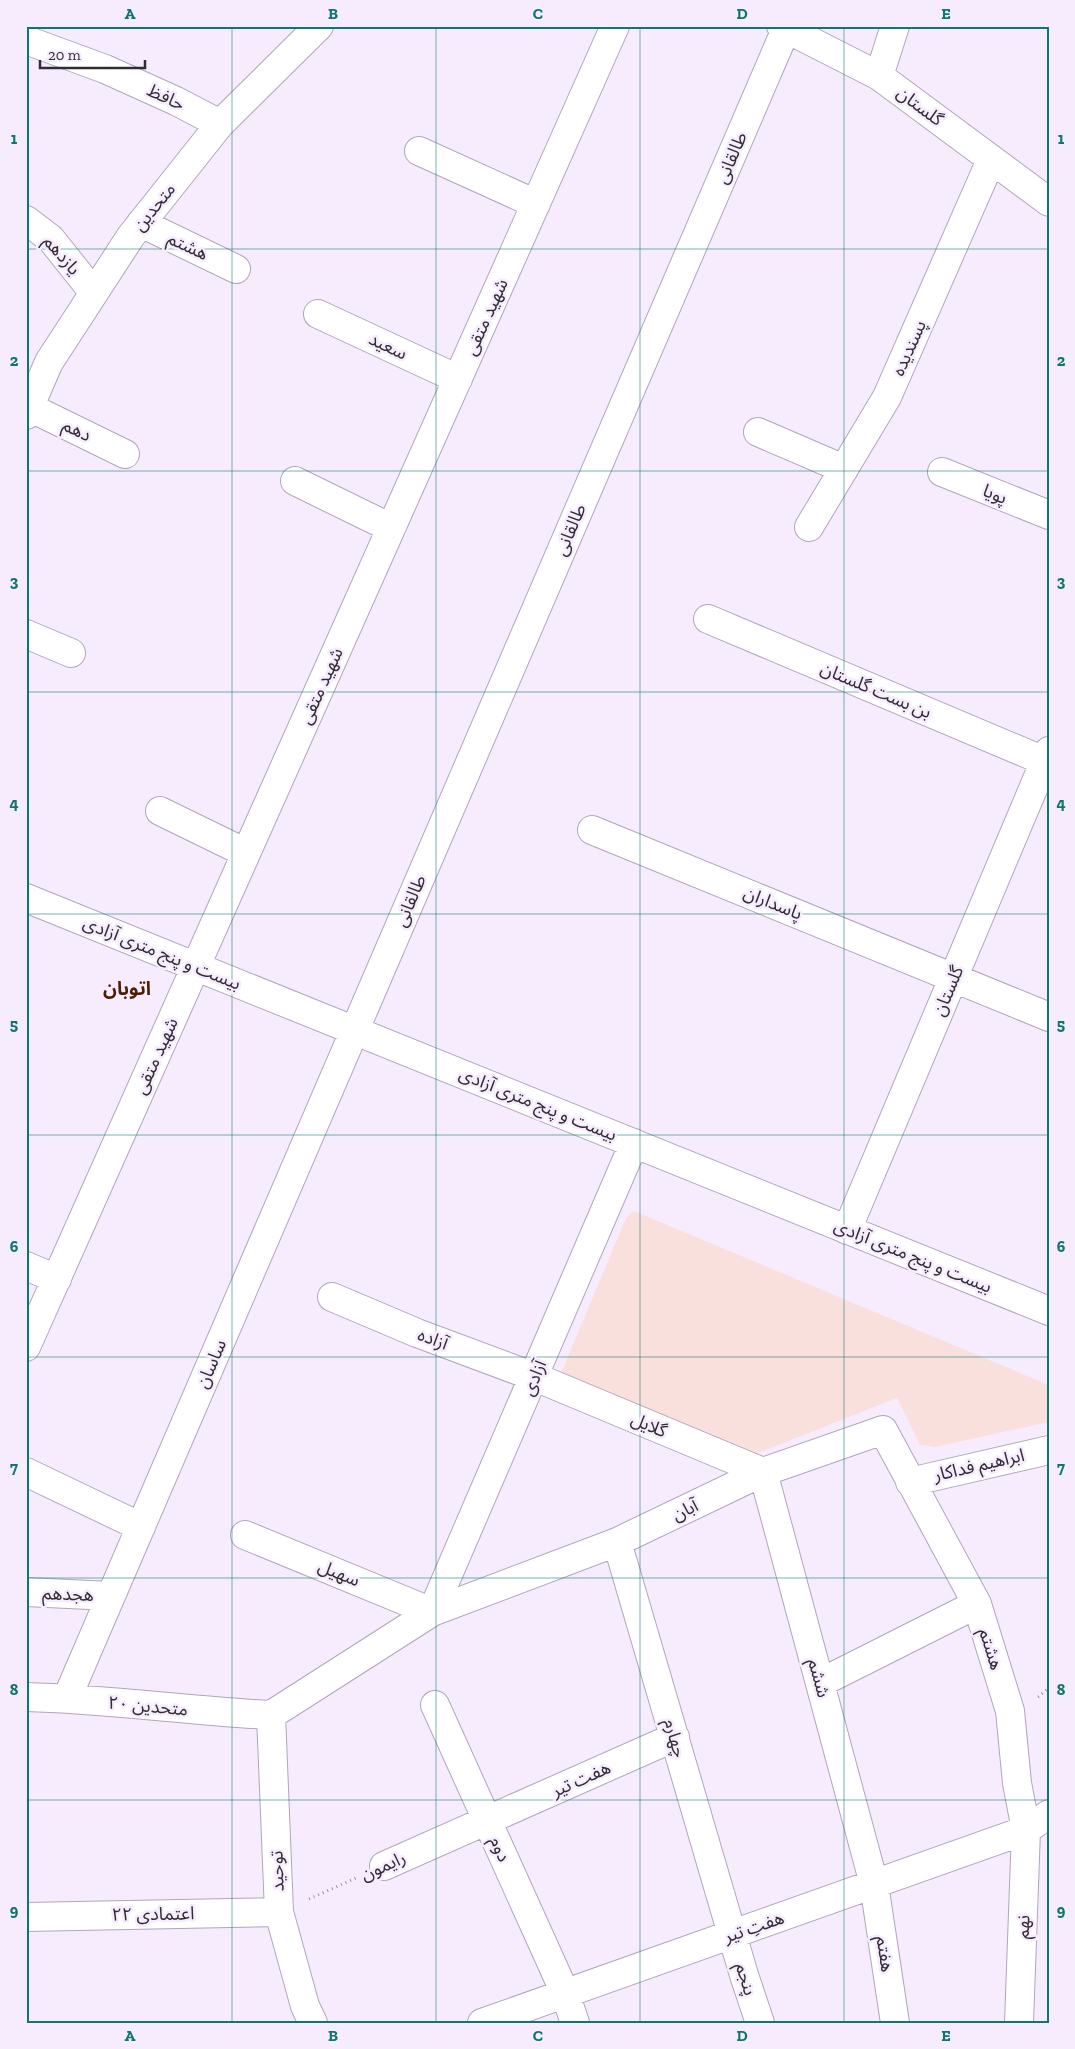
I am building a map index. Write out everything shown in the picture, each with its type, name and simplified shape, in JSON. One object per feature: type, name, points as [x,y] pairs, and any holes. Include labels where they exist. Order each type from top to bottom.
[{"type":"street","name":"متحدین","points":[[30,396],[49,362],[141,223],[220,124],[319,26]]},
{"type":"street","name":"شهید متقی","points":[[26,1347],[615,26]]},
{"type":"street","points":[[879,76],[895,26]]},
{"type":"street","name":"گلستان","points":[[783,28],[879,76],[1049,202]]},
{"type":"street","name":"طالقانی","points":[[354,1030],[783,28]]},
{"type":"street","name":"حافظ","points":[[26,40],[105,69],[176,101],[220,124]]},
{"type":"street","points":[[419,151],[536,204]]},
{"type":"street","name":"پسندیده","points":[[809,527],[887,398],[991,160]]},
{"type":"street","name":"یازدهم","points":[[26,220],[51,238],[94,293]]},
{"type":"street","name":"هشتم","points":[[141,223],[236,268]]},
{"type":"street","name":"سعید","points":[[318,314],[458,379]]},
{"type":"street","name":"دهم","points":[[30,396],[126,454]]},
{"type":"street","points":[[758,432],[844,469]]},
{"type":"street","name":"پویا","points":[[942,472],[1049,515]]},
{"type":"street","points":[[295,481],[391,528]]},
{"type":"street","name":"بن بست گلستان","points":[[708,619],[1047,759]]},
{"type":"street","points":[[26,634],[71,654]]},
{"type":"street","name":"گلستان","points":[[847,1230],[1047,759]]},
{"type":"street","points":[[160,811],[246,853]]},
{"type":"street","name":"پاسداران","points":[[592,830],[1049,1017]]},
{"type":"street","name":"بیست و پنج متری آزادی","points":[[26,898],[1049,1311]]},
{"type":"street","name":"ساسان","points":[[67,1698],[354,1030]]},
{"type":"street","name":"آزادی","points":[[432,1612],[535,1378],[634,1143]]},
{"type":"street","points":[[26,1266],[57,1279]]},
{"type":"street","name":"آزاده","points":[[332,1297],[417,1333],[535,1378]]},
{"type":"street","name":"گلایل","points":[[535,1378],[763,1472]]},
{"type":"street","name":"آبان","points":[[271,1715],[432,1612],[617,1542],[763,1472],[883,1430],[910,1482]]},
{"type":"street","name":"ابراهیم فداکار","points":[[910,1482],[1049,1450]]},
{"type":"street","points":[[26,1472],[141,1527]]},
{"type":"street","name":"ششم","points":[[763,1472],[874,1884]]},
{"type":"street","name":"هشتم","points":[[910,1482],[977,1604],[1010,1711],[1017,1783],[1026,1830]]},
{"type":"street","name":"سهیل","points":[[245,1535],[432,1612]]},
{"type":"street","name":"چهارم","points":[[617,1542],[733,1934]]},
{"type":"street","name":"هجدهم","points":[[26,1592],[111,1596]]},
{"type":"street","points":[[820,1683],[977,1604]]},
{"type":"street","name":"متحدین ۲۰","points":[[26,1697],[67,1698],[223,1713],[271,1715]]},
{"type":"street","name":"دوم","points":[[436,1705],[565,1993],[575,2023]]},
{"type":"street","name":"توحید","points":[[271,1715],[279,1912],[305,2006],[313,2023]]},
{"type":"street","name":"هفت تیر","points":[[487,1820],[675,1737]]},
{"type":"street","name":"هفتِ تیر","points":[[482,2023],[1026,1830],[1049,1814]]},
{"type":"street","name":"رایمون","points":[[384,1866],[487,1820]]},
{"type":"street","name":"نهم","points":[[1019,2023],[1026,1830]]},
{"type":"street","name":"هفتم","points":[[874,1884],[895,2023]]},
{"type":"street","name":"اعتمادی ۲۲","points":[[26,1917],[279,1912]]},
{"type":"street","name":"پنجم","points":[[733,1934],[760,2023]]},
{"type":"path","name":"رایمون","points":[[279,1912],[384,1866]]},
{"type":"shaded area","points":[[634,1211],[1049,1385],[1049,1422],[935,1447],[920,1445],[897,1398],[758,1453],[561,1373],[626,1218]]},
{"type":"district","name":"اتوبان","points":[[127,988]]}]
